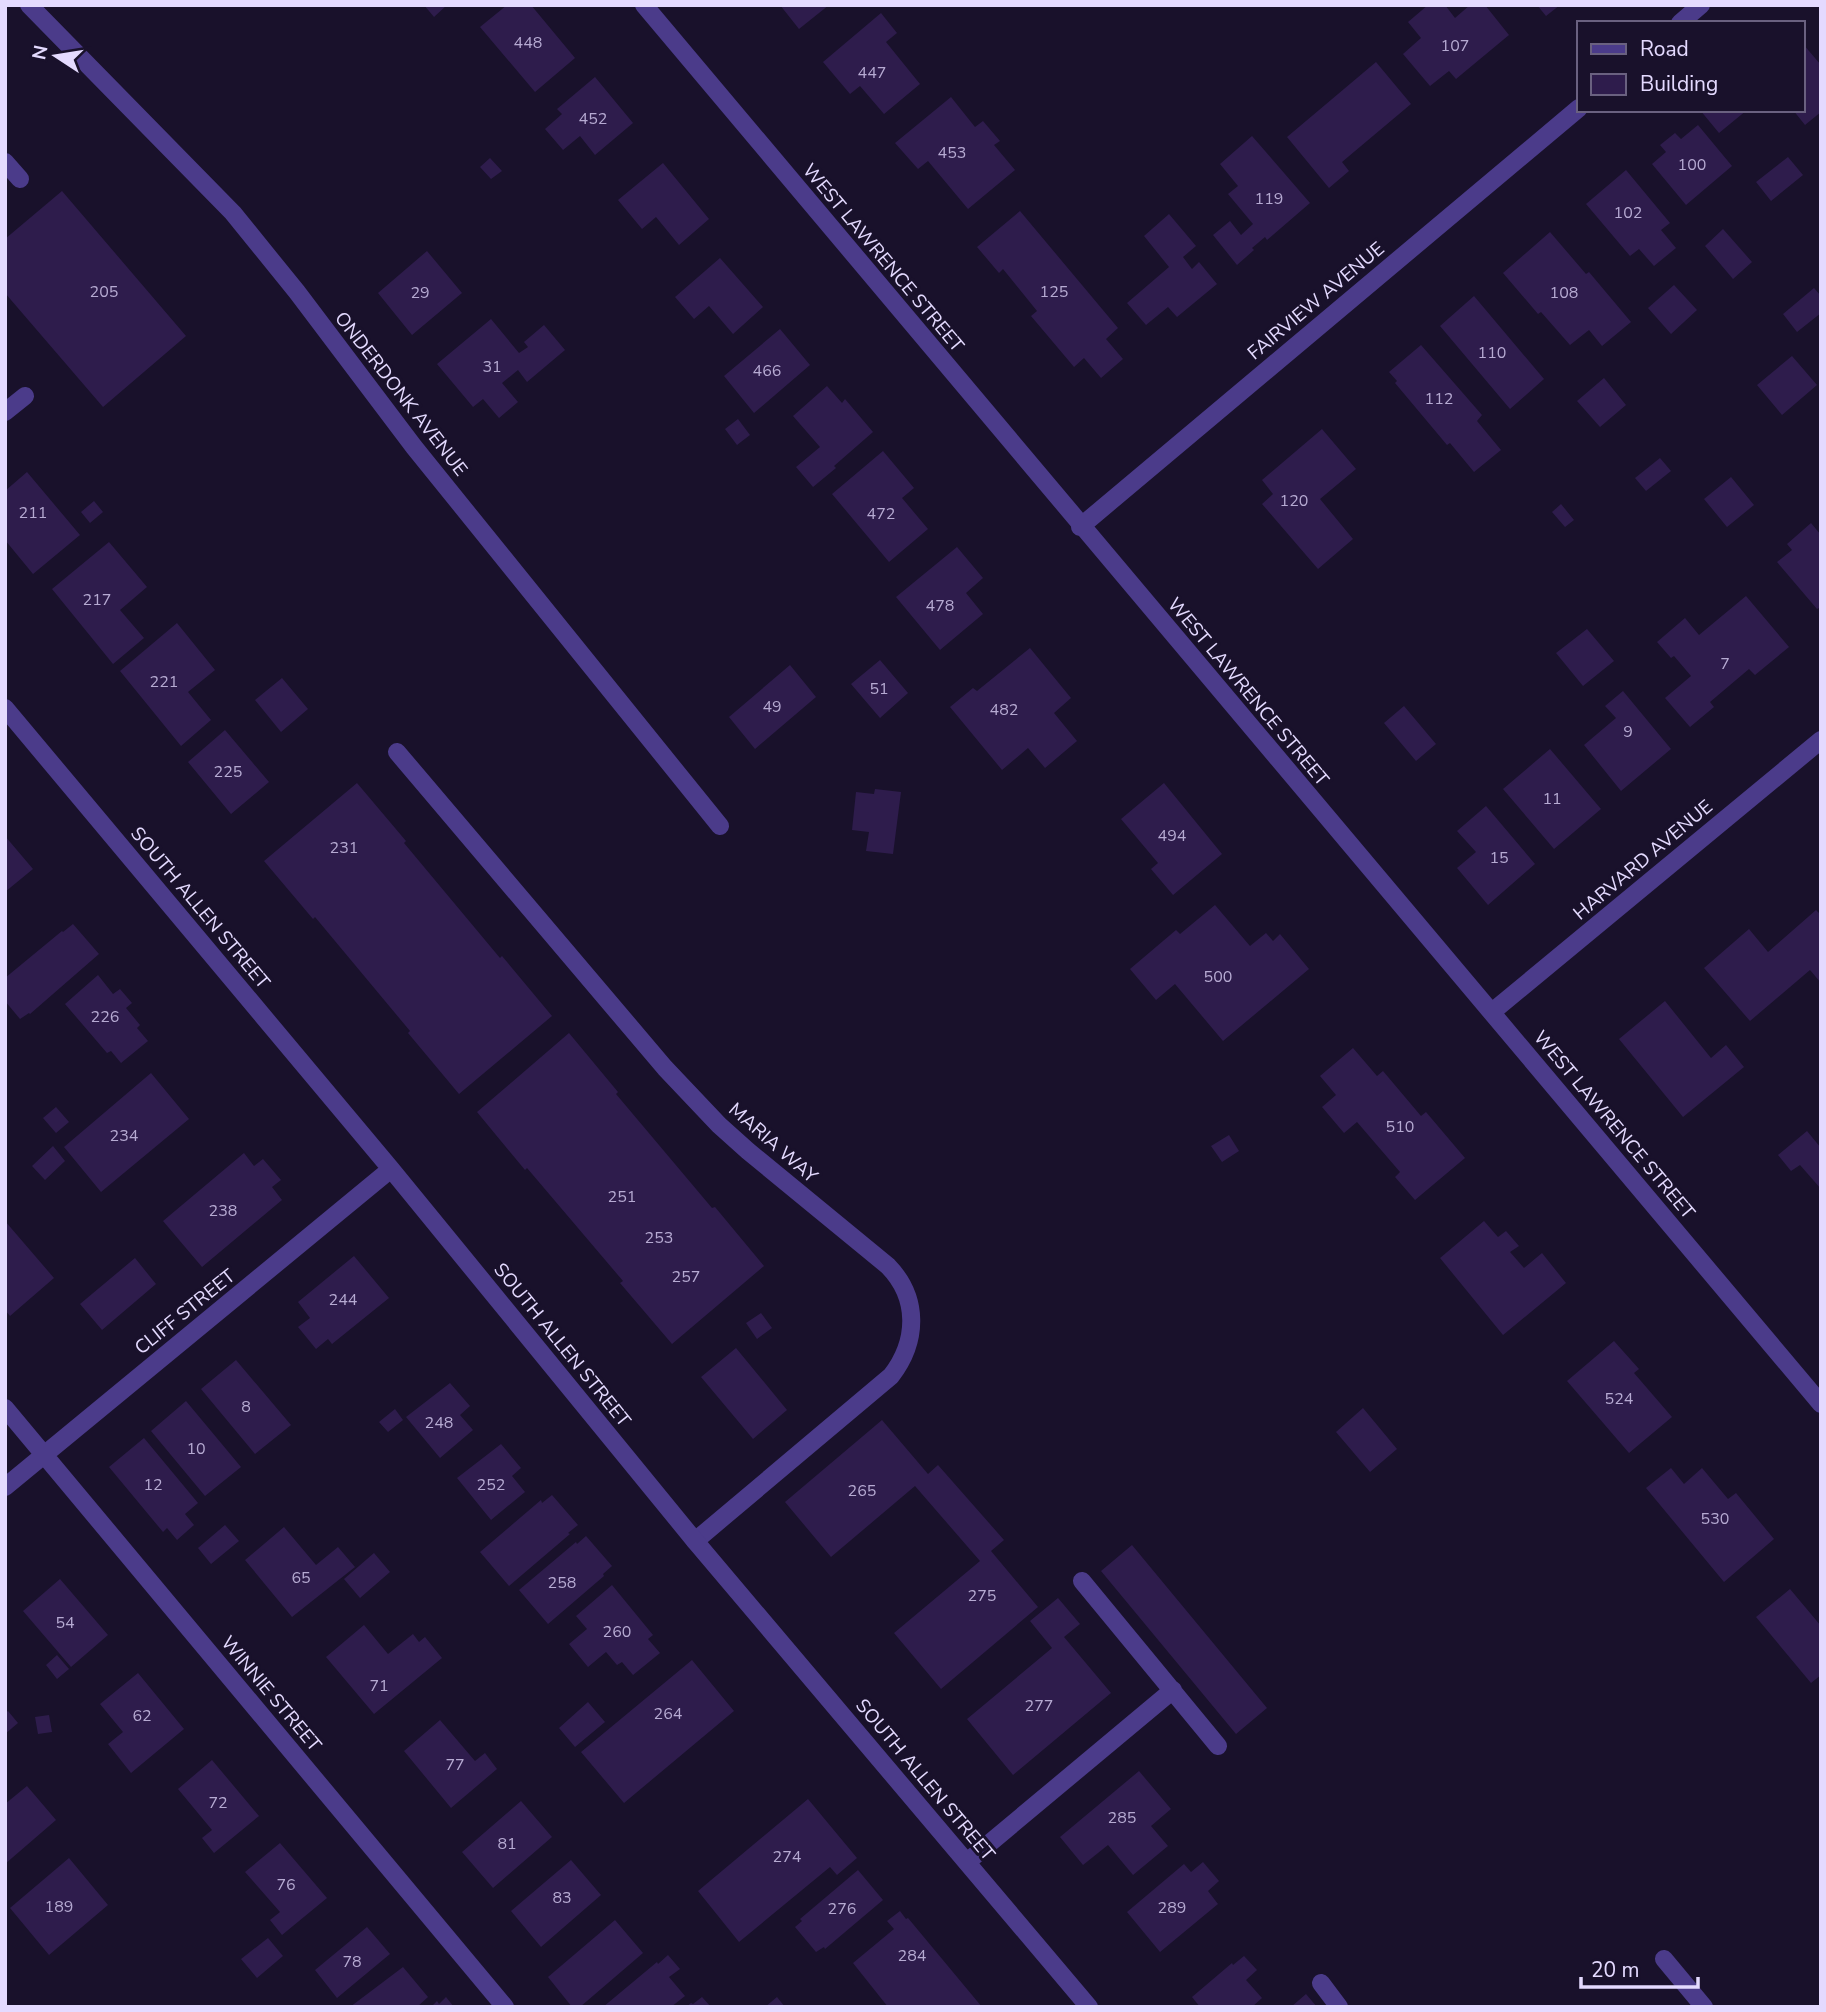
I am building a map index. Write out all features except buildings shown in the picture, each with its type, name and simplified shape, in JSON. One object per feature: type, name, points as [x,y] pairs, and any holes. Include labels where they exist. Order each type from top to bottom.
[{"type":"street","name":"ONDERDONK AVENUE","points":[[29,5],[233,214],[297,292],[414,446],[720,826]]},
{"type":"street","name":"WEST LAWRENCE STREET","points":[[644,5],[1080,527],[1821,1404]]},
{"type":"street","points":[[1682,21],[1701,5]]},
{"type":"street","name":"FAIRVIEW AVENUE","points":[[1080,527],[1577,110]]},
{"type":"street","points":[[5,162],[20,180]]},
{"type":"street","points":[[5,412],[25,396]]},
{"type":"street","name":"SOUTH ALLEN STREET","points":[[5,708],[391,1169],[695,1541],[1089,2007]]},
{"type":"street","name":"HARVARD AVENUE","points":[[1492,1012],[1821,740]]},
{"type":"street","name":"MARIA WAY","points":[[397,752],[665,1068],[719,1125],[888,1266],[908,1297],[911,1332],[904,1356],[891,1376],[695,1541]]},
{"type":"street","name":"CLIFF STREET","points":[[5,1487],[391,1169]]},
{"type":"street","name":"WINNIE STREET","points":[[5,1408],[505,2007]]},
{"type":"street","points":[[1082,1581],[1218,1746]]},
{"type":"street","points":[[967,1862],[1173,1690]]},
{"type":"street","points":[[1664,1959],[1704,2007]]},
{"type":"street","points":[[1321,1983],[1339,2007]]}]
